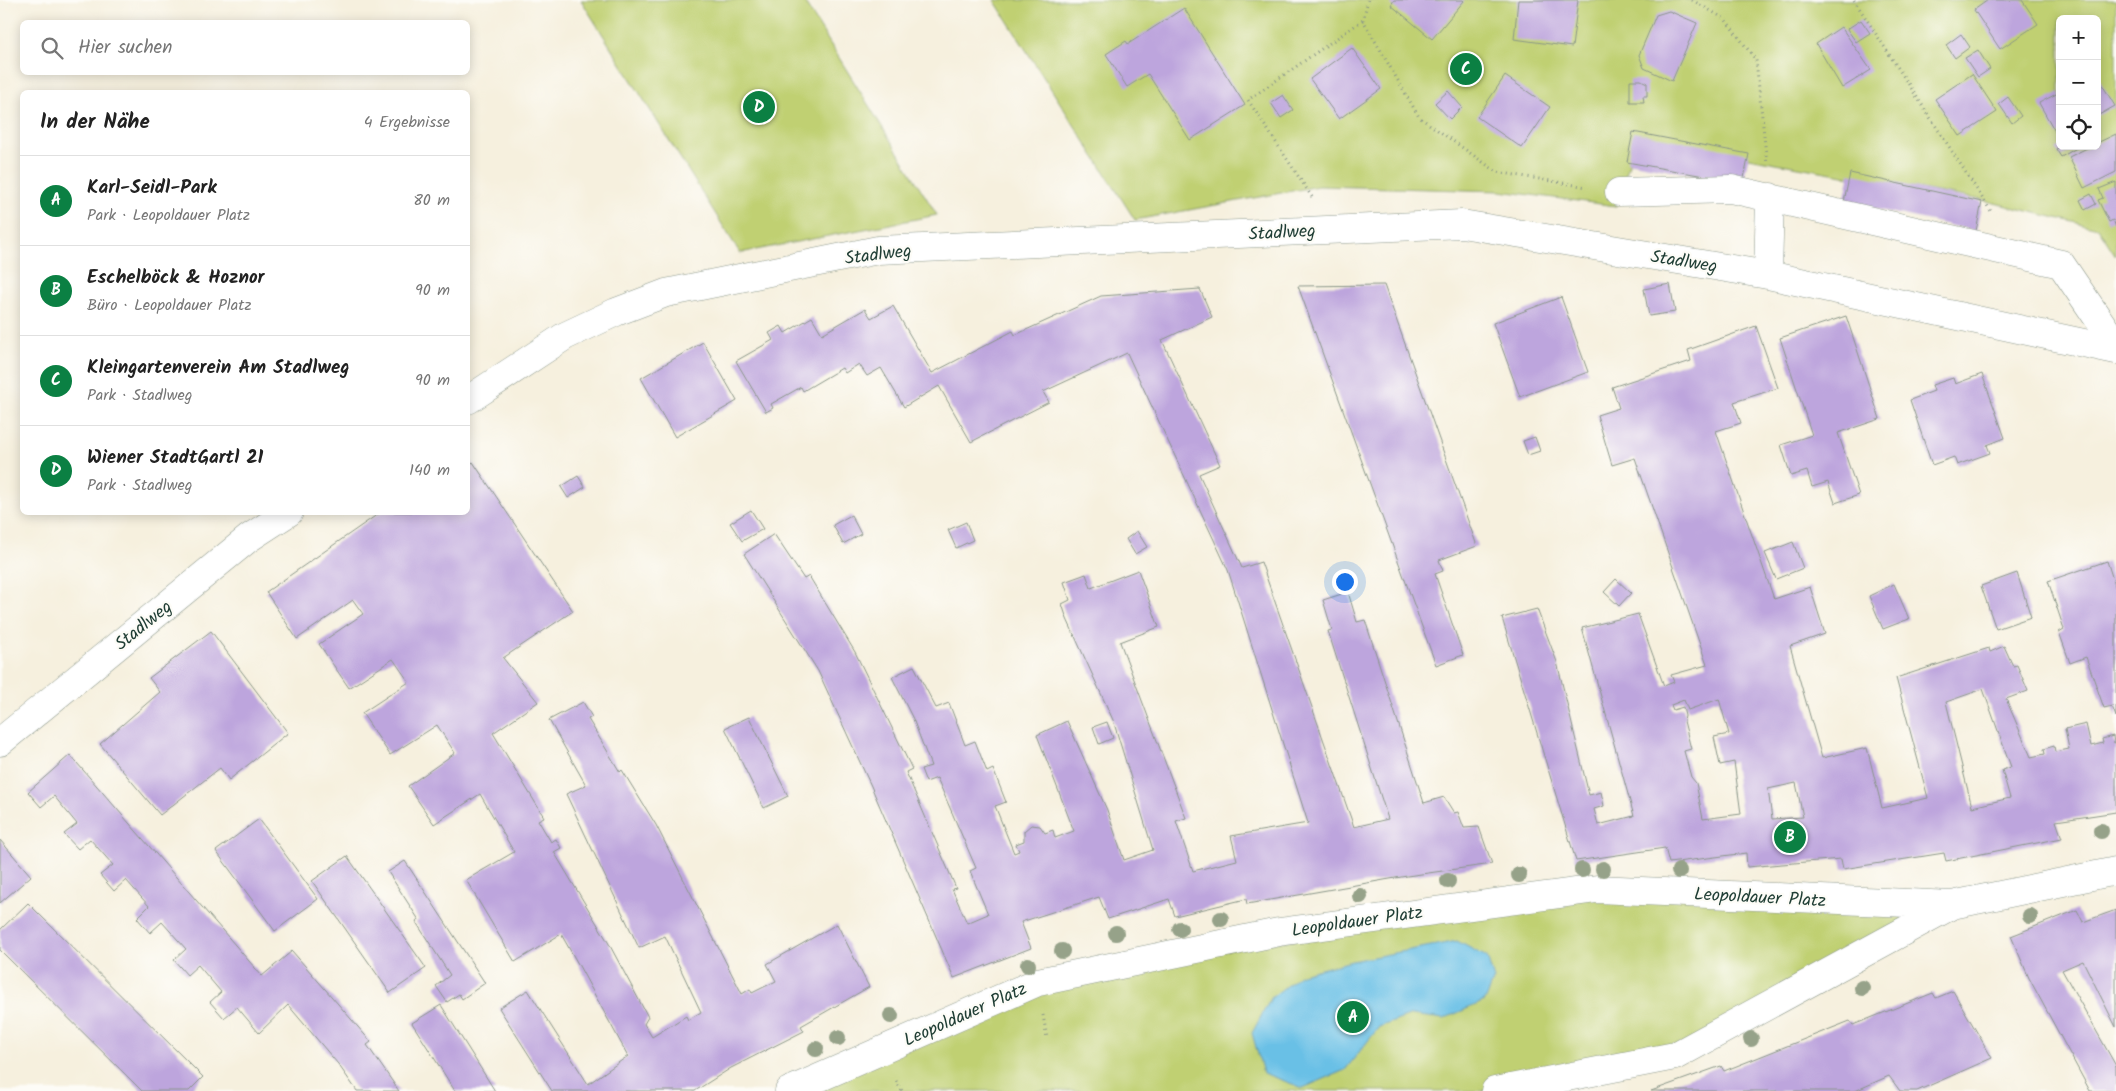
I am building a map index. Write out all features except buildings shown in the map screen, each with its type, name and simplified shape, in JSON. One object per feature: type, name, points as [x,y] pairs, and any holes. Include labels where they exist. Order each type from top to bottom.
[{"type":"street","points":[[1620,192],[1730,188],[2061,264],[2116,345]]},
{"type":"street","points":[[1768,274],[1770,197]]},
{"type":"street","name":"Stadlweg","points":[[470,399],[565,336],[616,312],[666,293],[878,250],[1462,224],[1768,274],[2116,350]]},
{"type":"street","name":"Stadlweg","points":[[0,742],[249,538],[284,515]]},
{"type":"street","name":"Leopoldauer Platz","points":[[789,1091],[1038,982],[1279,932],[1597,889],[1952,905],[2116,871]]},
{"type":"street","name":"Leopoldauer Platz","points":[[1495,1091],[1675,1056],[1952,905]]},
{"type":"path","points":[[1333,229],[1248,100],[1363,20],[1368,0]]},
{"type":"path","points":[[1692,0],[1725,20],[1756,60],[1770,197]]},
{"type":"path","points":[[1854,0],[2019,255]]},
{"type":"path","points":[[1363,20],[1419,117],[1496,172],[1620,192]]},
{"type":"green space","points":[[581,0],[803,0],[937,215],[740,253]]},
{"type":"green space","points":[[994,0],[2116,0],[2116,256],[2098,228],[1982,200],[1637,138],[1616,206],[1500,191],[1319,186],[1135,220]]},
{"type":"green space","points":[[1597,889],[1952,905],[1675,1056],[1495,1091],[789,1091],[1038,982]]},
{"type":"water","points":[[1457,941],[1487,957],[1494,979],[1485,1001],[1443,1019],[1412,1015],[1379,1027],[1345,1070],[1303,1088],[1263,1073],[1252,1033],[1271,998],[1301,974],[1352,961]]},
{"type":"place","name":"Kleingartenverein Am Stadlweg","points":[[1466,69]]},
{"type":"place","name":"Wiener StadtGartl 21","points":[[759,107]]},
{"type":"place","name":"Eschelböck & Hoznor","points":[[1790,837]]},
{"type":"place","name":"Karl-Seidl-Park","points":[[1353,1017]]}]
